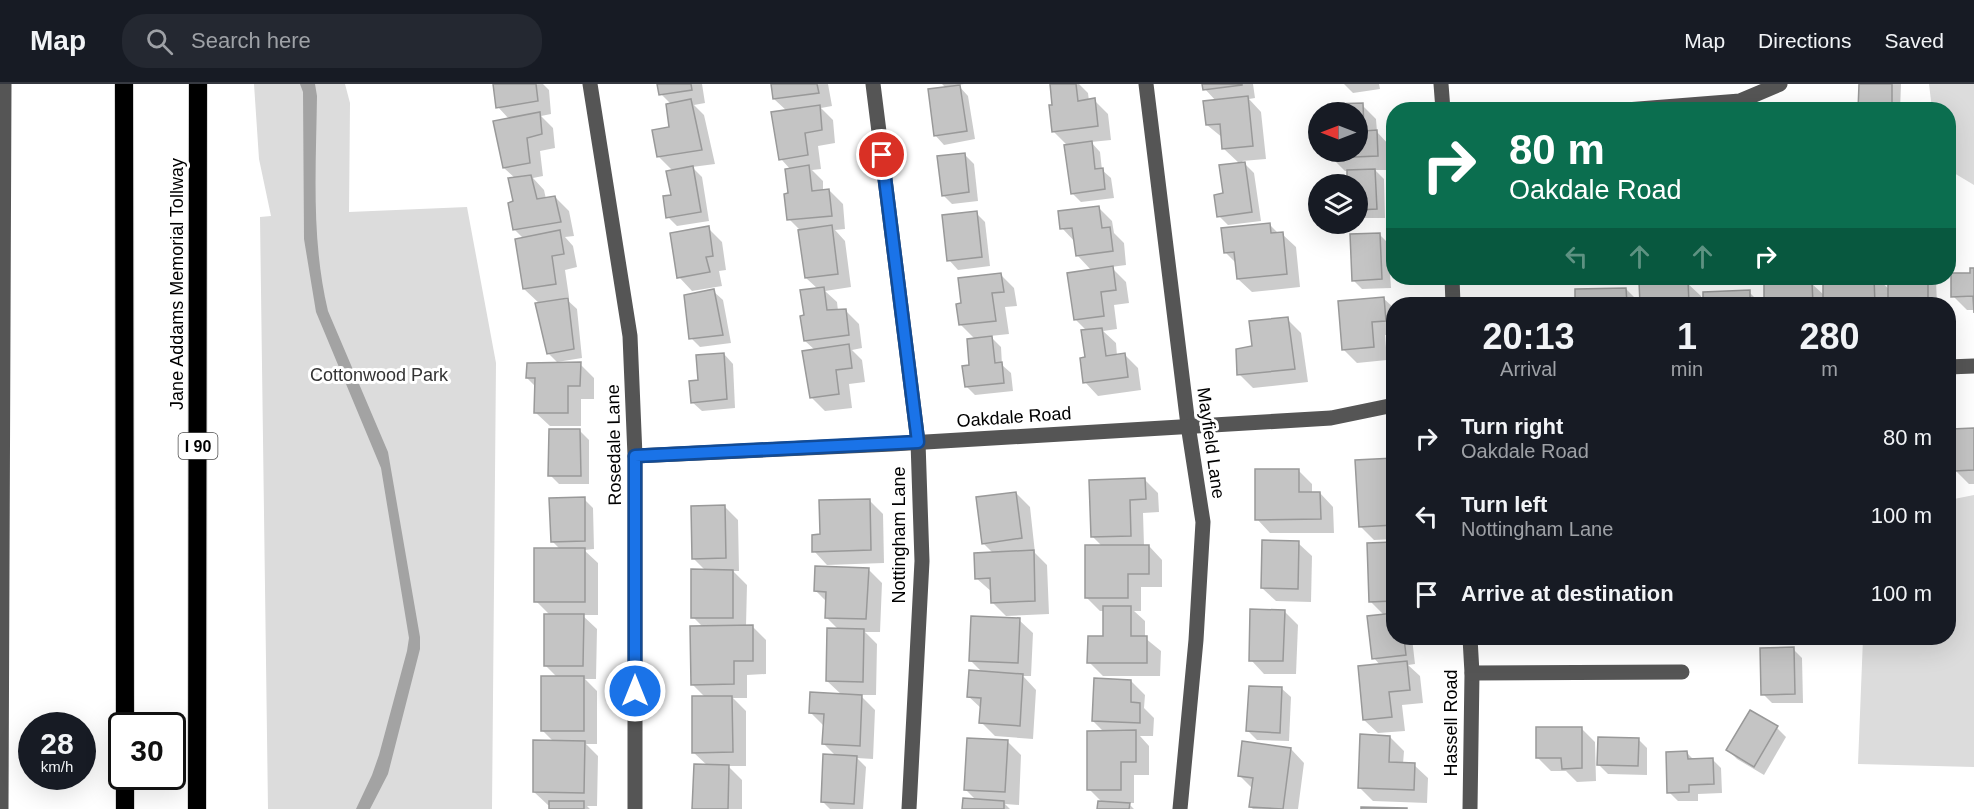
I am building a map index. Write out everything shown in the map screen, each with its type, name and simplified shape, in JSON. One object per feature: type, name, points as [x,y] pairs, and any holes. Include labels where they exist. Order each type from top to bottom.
[{"type":"highway","points":[[124,84],[124,712]]},
{"type":"highway","name":"Jane Addams Memorial Tollway","points":[[197,809],[198,84]]},
{"type":"highway","points":[[125,790],[125,809]]},
{"type":"street","points":[[1,809],[4,84]]},
{"type":"street","name":"Rosedale Lane","points":[[590,84],[630,336],[635,456],[635,809]]},
{"type":"street","name":"Nottingham Lane","points":[[873,84],[918,442],[922,561],[909,809]]},
{"type":"street","name":"Mayfield Lane","points":[[1146,84],[1188,425],[1203,522],[1196,640],[1180,809]]},
{"type":"street","points":[[1441,84],[1442,102]]},
{"type":"street","points":[[1727,102],[1740,101],[1780,84]]},
{"type":"street","points":[[1956,367],[1974,366]]},
{"type":"street","name":"Oakdale Road","points":[[635,456],[1331,418],[1386,407]]},
{"type":"street","name":"Hassell Road","points":[[1470,645],[1470,809]]},
{"type":"street","points":[[1472,673],[1682,672]]},
{"type":"green space","name":"Cottonwood Park","points":[[254,84],[345,84],[350,103],[349,212],[467,207],[496,363],[492,809],[268,809],[260,217],[271,216],[259,159]]},
{"type":"green space","points":[[1929,84],[1974,84],[1974,185],[1956,174],[1956,102],[1931,102]]},
{"type":"green space","points":[[1974,495],[1974,767],[1858,764],[1863,645],[1956,645],[1956,499]]},
{"type":"shaded area","points":[[300,84],[315,84],[317,96],[317,231],[328,311],[388,452],[420,637],[420,649],[388,774],[370,809],[356,809],[379,755],[409,638],[381,468],[316,312],[304,239],[303,92]]},
{"type":"building","points":[[493,84],[536,84],[538,101],[496,108]]},
{"type":"building","points":[[657,84],[691,84],[692,90],[659,95]]},
{"type":"building","points":[[771,84],[817,84],[819,93],[773,99]]},
{"type":"building","points":[[1050,84],[1076,84],[1078,101],[1095,98],[1098,126],[1052,132],[1049,105],[1052,105]]},
{"type":"building","points":[[1202,84],[1242,84],[1242,85],[1203,90]]},
{"type":"building","points":[[1859,84],[1892,84],[1892,102],[1858,102]]},
{"type":"building","points":[[960,85],[967,131],[934,136],[928,89]]},
{"type":"building","points":[[1248,96],[1253,146],[1222,149],[1220,124],[1206,125],[1203,101]]},
{"type":"building","points":[[691,99],[702,150],[657,157],[652,130],[669,127],[666,104]]},
{"type":"building","points":[[820,105],[822,130],[805,133],[808,155],[779,160],[771,112]]},
{"type":"building","points":[[540,112],[542,134],[527,138],[530,163],[503,168],[493,121]]},
{"type":"building","points":[[1377,130],[1378,156],[1368,156],[1368,131]]},
{"type":"building","points":[[1092,141],[1095,169],[1103,168],[1105,189],[1071,194],[1064,145]]},
{"type":"building","points":[[965,153],[969,192],[942,196],[937,156]]},
{"type":"building","points":[[1245,162],[1252,212],[1217,217],[1214,195],[1223,193],[1219,165]]},
{"type":"building","points":[[809,165],[812,191],[829,189],[832,216],[787,220],[784,194],[788,193],[785,169]]},
{"type":"building","points":[[693,166],[701,212],[666,218],[663,196],[671,195],[666,171]]},
{"type":"building","points":[[1375,169],[1377,209],[1368,209],[1368,174],[1347,174],[1347,170]]},
{"type":"building","points":[[531,175],[537,199],[555,196],[561,222],[513,230],[508,203],[513,201],[508,178]]},
{"type":"building","points":[[1099,206],[1102,228],[1110,227],[1113,251],[1076,256],[1072,228],[1060,229],[1058,211]]},
{"type":"building","points":[[977,211],[982,257],[947,261],[942,215]]},
{"type":"building","points":[[1270,223],[1271,233],[1283,232],[1287,274],[1237,279],[1234,252],[1224,253],[1221,228]]},
{"type":"building","points":[[832,225],[838,274],[805,278],[798,230]]},
{"type":"building","points":[[709,226],[713,256],[706,257],[710,272],[677,278],[670,233]]},
{"type":"building","points":[[560,230],[564,254],[552,256],[556,284],[523,289],[515,239]]},
{"type":"building","points":[[1380,233],[1382,279],[1352,281],[1350,234]]},
{"type":"building","points":[[1113,266],[1116,290],[1101,292],[1104,316],[1074,320],[1067,273]]},
{"type":"building","points":[[1970,268],[1974,268],[1974,313],[1973,296],[1951,297],[1951,285],[1956,285],[1956,273],[1970,273]]},
{"type":"building","points":[[1001,273],[1004,292],[992,293],[996,321],[959,325],[956,304],[961,303],[958,278]]},
{"type":"building","points":[[1639,285],[1688,285],[1689,297],[1640,297]]},
{"type":"building","points":[[1764,285],[1812,285],[1813,297],[1764,297]]},
{"type":"building","points":[[1823,285],[1874,285],[1875,297],[1823,297]]},
{"type":"building","points":[[1888,285],[1928,285],[1928,297],[1888,297]]},
{"type":"building","points":[[824,287],[827,310],[846,309],[849,335],[804,341],[800,316],[804,315],[800,290]]},
{"type":"building","points":[[1626,288],[1627,297],[1575,297],[1575,289]]},
{"type":"building","points":[[714,289],[723,335],[689,339],[684,295]]},
{"type":"building","points":[[1750,290],[1750,297],[1703,297],[1703,292]]},
{"type":"building","points":[[1384,297],[1386,321],[1372,322],[1374,347],[1342,350],[1338,301]]},
{"type":"building","points":[[568,298],[574,349],[547,354],[535,303]]},
{"type":"building","points":[[1288,317],[1295,369],[1237,375],[1236,349],[1252,346],[1249,321]]},
{"type":"building","points":[[1102,328],[1106,356],[1125,353],[1128,377],[1083,383],[1080,358],[1085,357],[1081,330]]},
{"type":"building","points":[[992,336],[995,363],[1002,362],[1004,383],[965,387],[962,366],[969,365],[967,339]]},
{"type":"building","points":[[849,344],[852,368],[836,370],[839,394],[810,398],[802,351]]},
{"type":"building","points":[[724,353],[727,399],[691,403],[689,381],[698,380],[696,355]]},
{"type":"building","points":[[581,362],[580,386],[568,386],[568,413],[534,413],[535,378],[526,378],[527,363]]},
{"type":"building","points":[[1974,428],[1974,470],[1956,471],[1956,429]]},
{"type":"building","points":[[549,429],[580,429],[581,476],[548,476]]},
{"type":"building","points":[[1386,458],[1386,525],[1359,527],[1355,460]]},
{"type":"building","points":[[1255,469],[1299,469],[1299,492],[1320,492],[1321,519],[1255,520]]},
{"type":"building","points":[[1145,478],[1146,499],[1130,500],[1131,536],[1091,537],[1089,480]]},
{"type":"building","points":[[1016,492],[1022,538],[982,544],[976,497]]},
{"type":"building","points":[[585,497],[585,541],[551,542],[549,498]]},
{"type":"building","points":[[870,499],[871,550],[812,552],[812,535],[820,534],[819,500]]},
{"type":"building","points":[[725,505],[726,558],[692,559],[691,506]]},
{"type":"building","points":[[1262,540],[1299,541],[1298,589],[1261,588]]},
{"type":"building","points":[[1386,542],[1386,601],[1369,602],[1367,543]]},
{"type":"building","points":[[1085,545],[1149,545],[1149,574],[1128,574],[1128,598],[1085,598]]},
{"type":"building","points":[[534,548],[585,548],[585,602],[534,602]]},
{"type":"building","points":[[1034,550],[1035,601],[991,603],[990,578],[975,579],[974,553]]},
{"type":"building","points":[[815,566],[869,568],[866,619],[825,618],[826,592],[814,591]]},
{"type":"building","points":[[691,569],[733,570],[733,618],[691,618]]},
{"type":"building","points":[[1103,606],[1131,606],[1131,636],[1147,636],[1147,663],[1087,663],[1088,636],[1103,636]]},
{"type":"building","points":[[1250,609],[1285,610],[1283,661],[1249,661]]},
{"type":"building","points":[[544,614],[584,614],[583,666],[544,666]]},
{"type":"building","points":[[1386,614],[1386,645],[1405,645],[1406,655],[1372,659],[1367,616]]},
{"type":"building","points":[[971,616],[1020,618],[1018,663],[969,661]]},
{"type":"building","points":[[753,625],[753,661],[734,661],[734,684],[691,685],[690,626]]},
{"type":"building","points":[[827,628],[864,629],[863,682],[826,681]]},
{"type":"building","points":[[1794,647],[1795,694],[1761,695],[1760,648]]},
{"type":"building","points":[[1407,661],[1410,690],[1389,692],[1392,717],[1363,720],[1358,666]]},
{"type":"building","points":[[969,670],[1023,674],[1020,726],[979,723],[981,698],[967,697]]},
{"type":"building","points":[[541,676],[584,676],[584,731],[541,731]]},
{"type":"building","points":[[1094,678],[1131,680],[1131,702],[1140,703],[1140,723],[1092,721]]},
{"type":"building","points":[[1249,686],[1282,687],[1280,733],[1246,731]]},
{"type":"building","points":[[810,692],[862,695],[860,746],[822,744],[824,714],[809,713]]},
{"type":"building","points":[[692,696],[732,696],[733,752],[692,753]]},
{"type":"building","points":[[1750,710],[1778,726],[1754,767],[1726,750]]},
{"type":"building","points":[[1536,727],[1582,727],[1582,768],[1562,769],[1561,758],[1536,758]]},
{"type":"building","points":[[1136,730],[1136,762],[1121,762],[1121,790],[1087,790],[1087,731]]},
{"type":"building","points":[[1360,734],[1390,736],[1389,762],[1415,763],[1414,790],[1358,788]]},
{"type":"building","points":[[1598,737],[1639,738],[1638,766],[1597,765]]},
{"type":"building","points":[[967,738],[1008,740],[1005,792],[964,790]]},
{"type":"building","points":[[533,740],[585,741],[584,793],[533,792]]},
{"type":"building","points":[[1242,741],[1291,748],[1283,809],[1249,807],[1253,778],[1238,776]]},
{"type":"building","points":[[1687,751],[1688,759],[1713,758],[1714,784],[1689,785],[1689,792],[1667,793],[1666,752]]},
{"type":"building","points":[[823,754],[857,756],[854,804],[821,802]]},
{"type":"building","points":[[694,764],[729,765],[728,809],[692,809]]},
{"type":"building","points":[[963,798],[1004,801],[1004,809],[962,809]]},
{"type":"building","points":[[549,801],[584,801],[584,809],[549,809]]},
{"type":"building","points":[[1098,801],[1130,803],[1129,809],[1097,809]]},
{"type":"building","points":[[1361,807],[1407,808],[1407,809],[1361,809]]},
{"type":"route","points":[[635,691],[635,456],[918,442],[882,155]]}]
